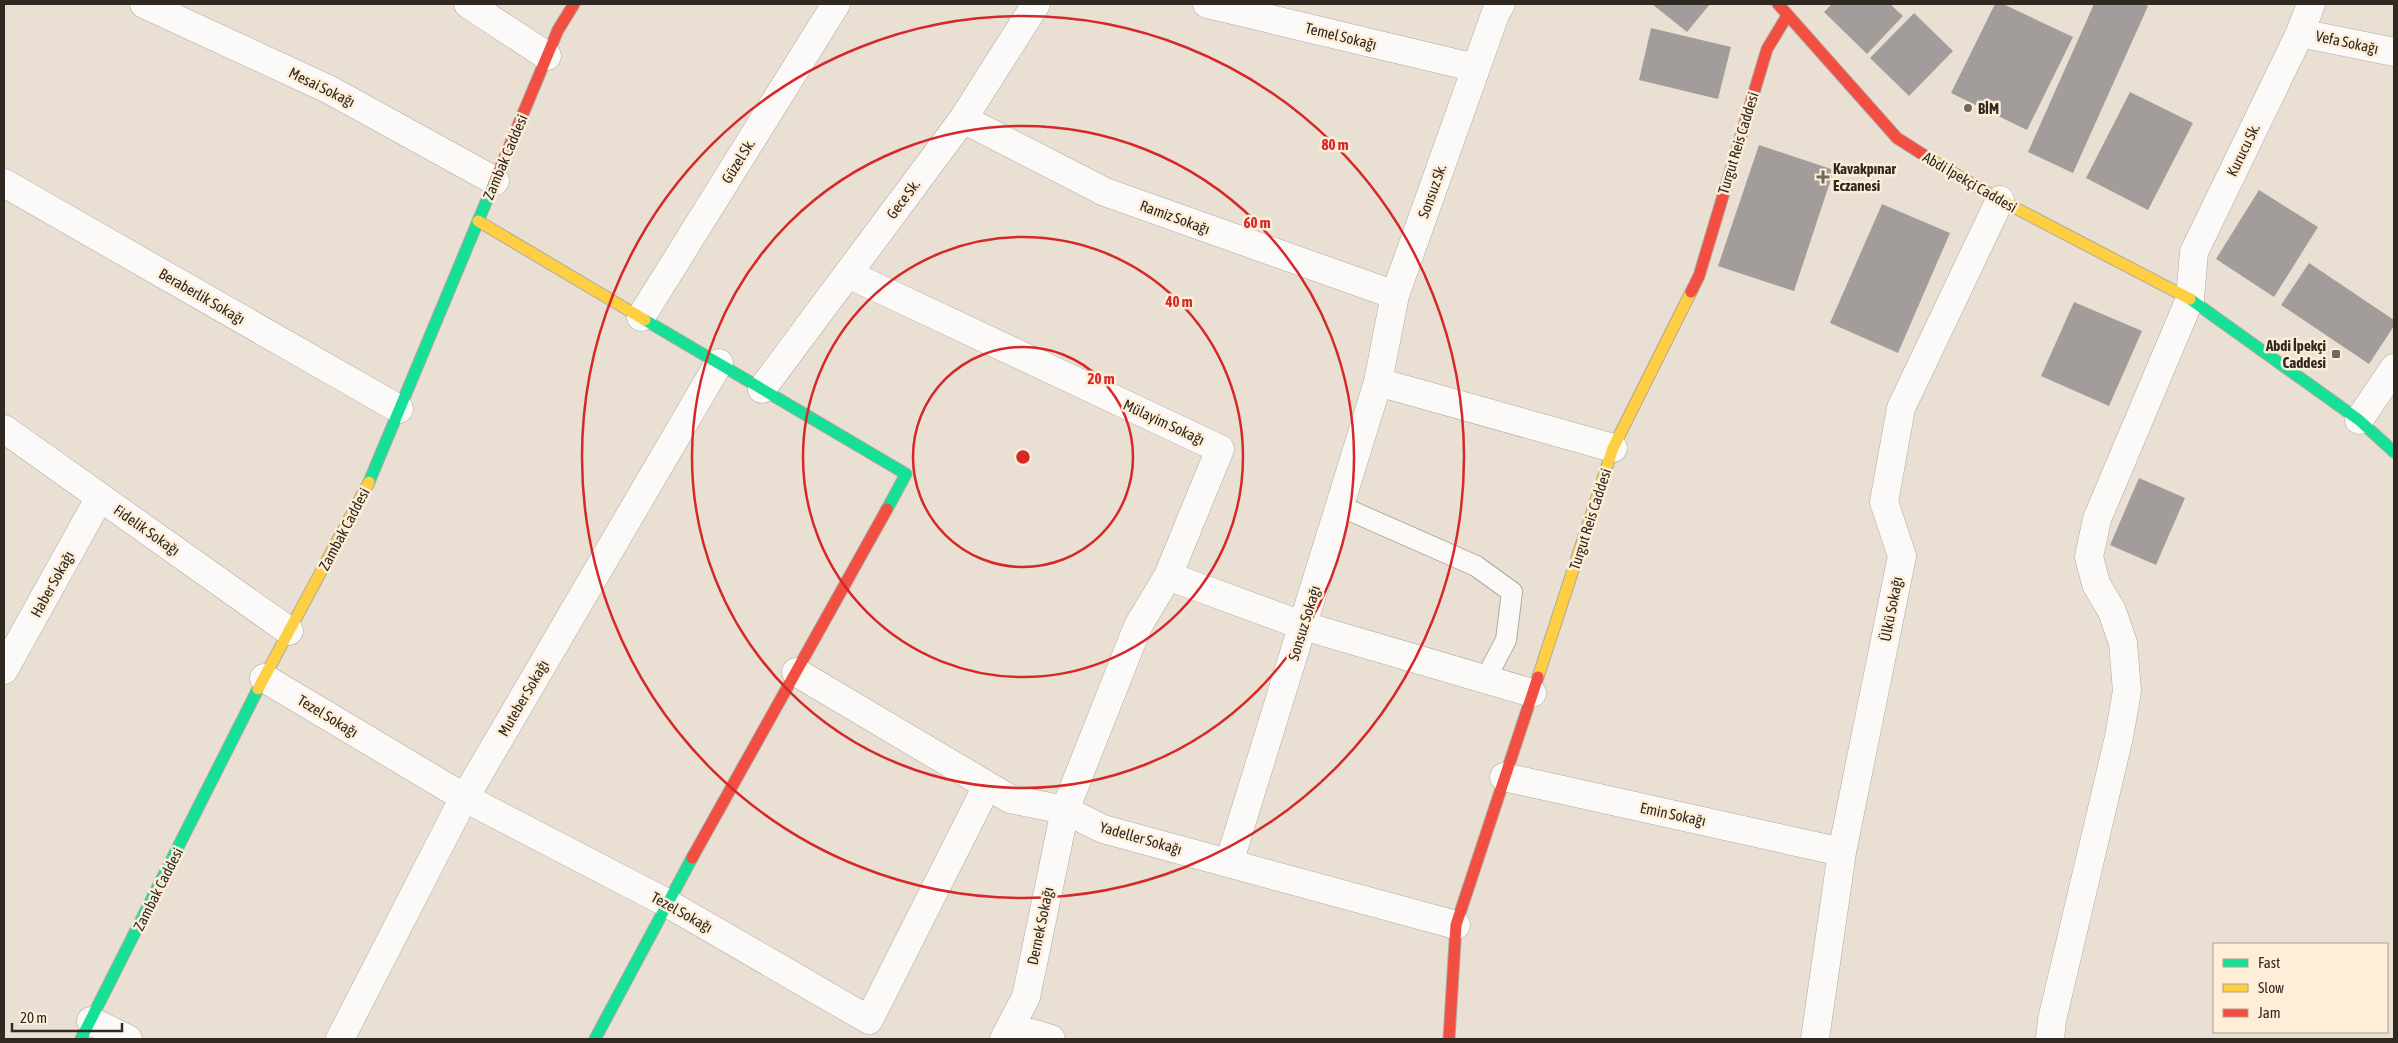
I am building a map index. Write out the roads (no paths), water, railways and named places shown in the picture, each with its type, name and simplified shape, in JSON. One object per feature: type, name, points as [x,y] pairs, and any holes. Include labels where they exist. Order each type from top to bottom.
[{"type":"street","name":"Mesai Sokağı","points":[[144,4],[330,90],[495,180]]},
{"type":"street","points":[[468,4],[547,56]]},
{"type":"street","name":"Zambak Caddesi","points":[[86,1030],[264,678],[367,487],[558,30],[574,4]]},
{"type":"street","name":"Güzel Sk.","points":[[640,317],[836,4]]},
{"type":"street","name":"Gece Sk.","points":[[762,389],[963,119],[1036,4]]},
{"type":"street","name":"Temel Sokağı","points":[[1207,4],[1476,68]]},
{"type":"street","name":"Kurucu Sk.","points":[[2050,1039],[2052,1020],[2119,737],[2127,691],[2123,643],[2112,611],[2096,584],[2089,557],[2097,518],[2190,299],[2194,252],[2300,32],[2310,4]]},
{"type":"street","name":"Sonsuz Sk.","points":[[1378,382],[1395,295],[1476,68],[1494,6]]},
{"type":"street","name":"Abdi İpekçi Caddesi","points":[[1788,8],[1896,138],[1950,172],[2000,200],[2190,299],[2359,420],[2394,452]]},
{"type":"street","name":"Turgut Reis Caddesi","points":[[1450,1039],[1456,925],[1504,777],[1613,448],[1698,276],[1767,49],[1788,8]]},
{"type":"street","name":"Vefa Sokağı","points":[[2300,32],[2394,52]]},
{"type":"street","name":"Ramiz Sokağı","points":[[963,119],[1106,192],[1395,295]]},
{"type":"street","name":"Beraberlik Sokağı","points":[[4,183],[399,409]]},
{"type":"street","name":"Ülkü Sokağı","points":[[1815,1039],[1842,852],[1902,556],[1884,502],[1901,408],[2000,200]]},
{"type":"street","points":[[478,222],[906,474],[667,903],[595,1039]]},
{"type":"street","name":"Mülayim Sokağı","points":[[848,274],[1220,449],[1168,576]]},
{"type":"street","name":"Muteber Sokağı","points":[[340,1039],[465,798],[719,363]]},
{"type":"street","points":[[2359,420],[2394,368]]},
{"type":"street","points":[[1378,382],[1613,448]]},
{"type":"street","name":"Sonsuz Sokağı","points":[[1230,864],[1378,382]]},
{"type":"street","name":"Fidelik Sokağı","points":[[4,429],[290,631]]},
{"type":"street","name":"Haber Sokağı","points":[[4,670],[100,497]]},
{"type":"street","points":[[1168,576],[1304,626],[1532,693]]},
{"type":"street","name":"Dernek Sokağı","points":[[1008,1033],[1026,997],[1065,810],[1138,626],[1168,576]]},
{"type":"street","name":"Yadeller Sokağı","points":[[796,672],[1010,800],[1065,810],[1103,829],[1456,925]]},
{"type":"street","name":"Tezel Sokağı","points":[[264,678],[465,798],[667,903],[864,1030],[987,786]]},
{"type":"street","name":"Emin Sokağı","points":[[1504,777],[1842,852]]},
{"type":"street","points":[[86,1030],[128,1039]]},
{"type":"street","points":[[1008,1033],[1051,1039]]},
{"type":"lane","points":[[1340,506],[1476,566],[1512,592],[1506,640],[1485,680]]},
{"type":"place","name":"BİM","points":[[1968,108]]},
{"type":"place","name":"Kavakpınar Eczanesi","points":[[1823,177]]},
{"type":"place","name":"Abdi İpekçi Caddesi","points":[[2336,354]]}]
